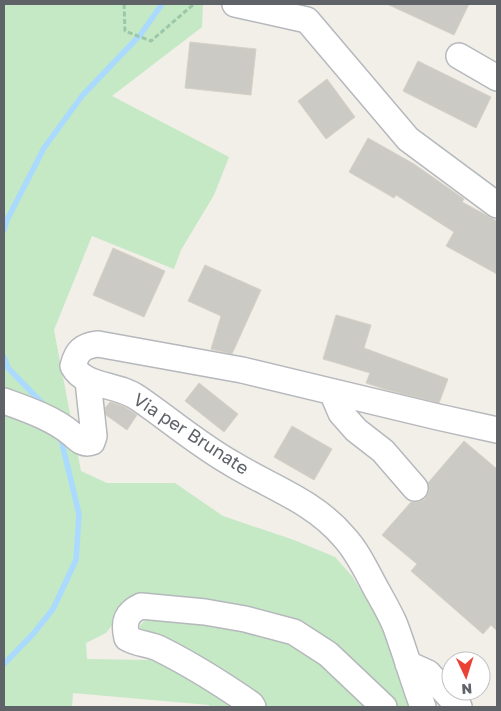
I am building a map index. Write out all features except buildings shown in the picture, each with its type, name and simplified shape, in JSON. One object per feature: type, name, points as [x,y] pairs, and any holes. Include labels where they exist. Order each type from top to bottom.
[{"type":"street","points":[[235,4],[306,20],[408,139],[497,206]]},
{"type":"street","points":[[459,56],[497,78]]},
{"type":"street","points":[[4,381],[34,414],[82,443],[92,442],[94,436],[88,381],[77,374],[73,366],[80,350],[89,345],[98,344],[242,370],[438,418],[497,430]]},
{"type":"street","name":"Via per Brunate","points":[[88,381],[116,387],[137,397],[182,431],[231,464],[308,505],[324,516],[344,537],[361,560],[394,624],[423,707]]},
{"type":"street","points":[[332,392],[341,413],[346,419],[356,430],[383,451],[416,488]]},
{"type":"street","points":[[254,707],[204,673],[158,648],[127,638],[124,629],[126,618],[132,610],[141,606],[245,618],[294,632],[328,654],[384,707]]},
{"type":"street","points":[[408,664],[428,673],[460,707]]},
{"type":"path","points":[[124,4],[125,30],[151,41],[194,4]]},
{"type":"green space","points":[[4,4],[203,4],[202,27],[112,96],[229,157],[214,195],[181,250],[174,269],[92,236],[54,330],[81,471],[107,483],[175,483],[223,516],[294,540],[335,557],[352,576],[383,626],[416,707],[390,707],[333,651],[156,599],[113,624],[106,633],[86,643],[87,659],[151,660],[181,672],[236,707],[210,707],[209,705],[73,693],[72,707],[4,707]]},
{"type":"green space","points":[[162,615],[292,641],[322,661],[369,707],[260,707],[140,632],[140,626],[147,619]]},
{"type":"waterway","points":[[4,230],[7,220],[44,148],[82,96],[141,34],[162,4]]},
{"type":"waterway","points":[[4,357],[8,368],[46,407]]},
{"type":"waterway","points":[[4,664],[33,634],[53,609],[76,560],[79,514],[60,435]]}]
